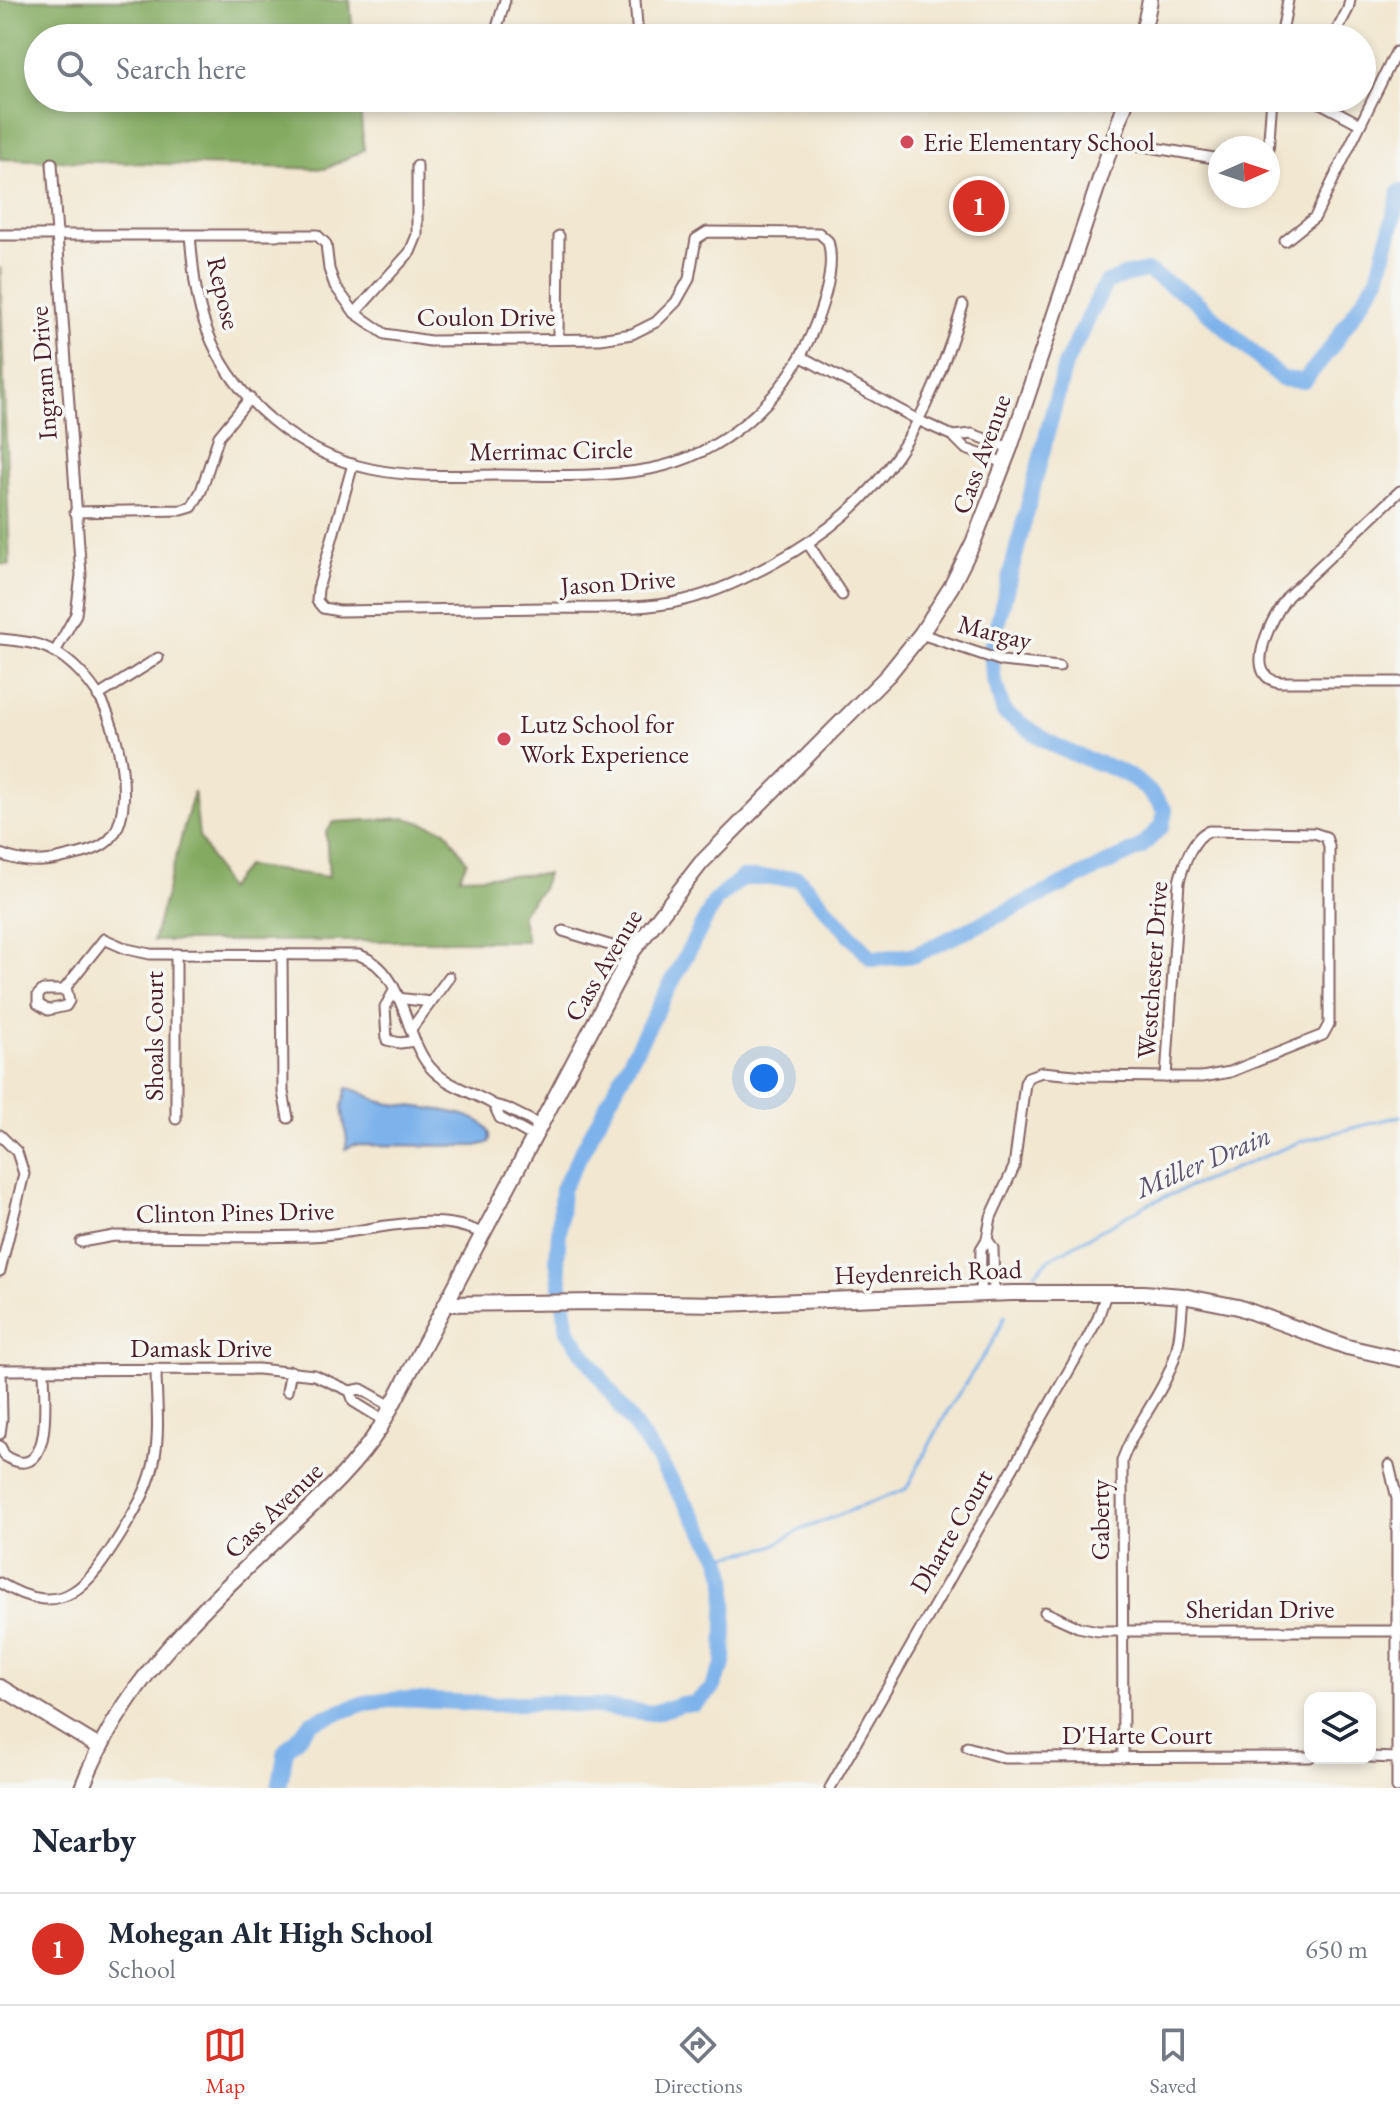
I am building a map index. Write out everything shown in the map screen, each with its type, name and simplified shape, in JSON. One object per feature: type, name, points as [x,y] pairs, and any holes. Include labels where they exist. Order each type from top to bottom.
[{"type":"main road","points":[[1145,24],[1150,0]]},
{"type":"main road","name":"Cass Avenue","points":[[82,1788],[99,1747],[128,1697],[170,1644],[341,1477],[363,1453],[385,1421],[632,952],[701,863],[772,788],[868,696],[921,634],[962,567],[1008,456],[1123,112]]},
{"type":"main road","name":"Heydenreich Road","points":[[447,1304],[721,1304],[987,1294],[1183,1296],[1238,1307],[1347,1347],[1400,1359]]},
{"type":"main road","points":[[0,1687],[99,1747]]},
{"type":"street","points":[[498,24],[505,0]]},
{"type":"street","points":[[635,0],[637,24]]},
{"type":"street","points":[[1284,24],[1288,0]]},
{"type":"street","points":[[1340,24],[1350,0]]},
{"type":"street","points":[[1376,92],[1396,52]]},
{"type":"street","points":[[1269,136],[1271,112]]},
{"type":"street","points":[[1337,112],[1360,124]]},
{"type":"street","points":[[1285,241],[1315,217],[1366,112]]},
{"type":"street","points":[[1114,141],[1208,157]]},
{"type":"street","name":"Ingram Drive","points":[[52,163],[81,580],[76,614],[55,652]]},
{"type":"street","points":[[355,313],[405,261],[414,243],[418,222],[417,166]]},
{"type":"street","name":"Coulon Drive","points":[[0,235],[317,235],[326,244],[335,286],[355,313],[396,338],[430,341],[619,338],[656,322],[676,302],[686,287],[693,266],[695,242],[700,234],[711,231],[799,232],[824,236]]},
{"type":"street","name":"Repose","points":[[190,235],[197,297],[206,328],[218,357],[250,398]]},
{"type":"street","points":[[558,339],[559,236]]},
{"type":"street","name":"Merrimac Circle","points":[[250,398],[277,424],[318,452],[353,464],[416,475],[603,474],[655,468],[705,448],[741,428],[767,405],[802,357],[817,323],[829,269],[830,247],[824,236]]},
{"type":"street","name":"Jason Drive","points":[[353,464],[318,589],[319,605],[339,611],[611,608],[673,603],[748,578],[809,545],[867,494],[895,460],[920,421],[942,371],[963,305]]},
{"type":"street","points":[[802,357],[953,436],[966,449],[1008,456]]},
{"type":"street","points":[[75,512],[182,510],[192,507],[201,491],[219,436],[250,398]]},
{"type":"street","points":[[953,436],[972,434],[1008,456]]},
{"type":"street","points":[[1400,491],[1278,609],[1260,668],[1263,675],[1279,682],[1400,682]]},
{"type":"street","points":[[809,545],[842,595]]},
{"type":"street","name":"Margay","points":[[921,634],[1002,661],[1059,667]]},
{"type":"street","points":[[0,639],[24,642],[55,652],[79,672],[98,696],[109,721],[123,779],[122,804],[115,832],[103,844],[58,859],[24,861],[0,854]]},
{"type":"street","points":[[98,696],[158,658]]},
{"type":"street","name":"Westchester Drive","points":[[987,1294],[981,1249],[987,1239],[991,1217],[1014,1167],[1028,1077],[1042,1072],[1086,1076],[1166,1077],[1202,1077],[1230,1072],[1327,1032],[1329,846],[1326,837],[1314,833],[1209,831],[1199,837],[1181,871],[1177,892],[1166,1077]]},
{"type":"street","points":[[563,931],[632,952]]},
{"type":"street","points":[[66,990],[104,939],[134,951],[176,954],[341,953],[364,957],[382,969],[415,1041],[433,1071],[494,1105],[506,1108],[537,1131]]},
{"type":"street","name":"Shoals Court","points":[[176,954],[176,1119]]},
{"type":"street","points":[[282,954],[283,1092],[288,1118]]},
{"type":"street","points":[[411,1029],[449,977]]},
{"type":"street","points":[[396,995],[385,1007],[386,1037],[396,1043],[415,1041]]},
{"type":"street","points":[[396,995],[431,1002]]},
{"type":"street","points":[[0,1135],[17,1152],[23,1171],[23,1185],[2,1252],[0,1271]]},
{"type":"street","name":"Clinton Pines Drive","points":[[81,1242],[114,1236],[318,1236],[394,1224],[462,1224],[483,1234]]},
{"type":"street","points":[[987,1239],[993,1248],[994,1266],[987,1294]]},
{"type":"street","points":[[981,1267],[994,1266]]},
{"type":"street","name":"Dharte Court","points":[[830,1788],[1087,1339],[1106,1294]]},
{"type":"street","name":"Gaberty","points":[[1123,1758],[1122,1461],[1132,1436],[1174,1360],[1183,1296]]},
{"type":"street","points":[[0,1583],[31,1597],[59,1598],[76,1592],[94,1575],[144,1493],[156,1453],[156,1369]]},
{"type":"street","points":[[0,1434],[1,1370]]},
{"type":"street","name":"Damask Drive","points":[[1,1370],[291,1371],[329,1379],[350,1391],[361,1389],[393,1407]]},
{"type":"street","points":[[0,1446],[5,1456],[13,1460],[30,1459],[38,1452],[44,1429],[44,1370]]},
{"type":"street","points":[[287,1391],[291,1371]]},
{"type":"street","points":[[350,1391],[354,1402],[385,1421]]},
{"type":"street","points":[[1389,1465],[1397,1499],[1397,1788]]},
{"type":"street","name":"Sheridan Drive","points":[[1045,1612],[1084,1629],[1398,1631]]},
{"type":"street","name":"D'Harte Court","points":[[967,1747],[1004,1758],[1304,1757]]},
{"type":"street","points":[[1376,1757],[1396,1758]]},
{"type":"green space","points":[[0,0],[350,0],[352,24],[24,24],[24,112],[360,112],[364,150],[326,169],[0,159]]},
{"type":"green space","points":[[0,267],[10,565],[0,564]]},
{"type":"green space","points":[[194,791],[199,836],[227,889],[246,866],[329,877],[326,833],[334,822],[406,818],[446,830],[467,862],[459,877],[547,874],[542,889],[521,913],[527,941],[153,941]]},
{"type":"water","points":[[347,1088],[382,1102],[466,1116],[480,1122],[489,1131],[489,1143],[476,1146],[354,1145],[345,1149],[347,1141],[342,1107]]},
{"type":"waterway","points":[[279,1788],[286,1750],[312,1722],[365,1703],[400,1699],[492,1704],[551,1702],[653,1713],[682,1704],[694,1704],[711,1690],[724,1664],[726,1579],[720,1557],[657,1458],[568,1331],[557,1260],[562,1189],[715,901],[742,878],[798,878],[872,959],[915,955],[1140,848],[1162,826],[1165,811],[1132,778],[1064,750],[1004,713],[993,676],[991,648],[1065,365],[1105,284],[1147,271],[1192,298],[1282,379],[1304,381],[1330,349],[1378,278],[1400,192]]},
{"type":"waterway","name":"Miller Drain","points":[[1035,1273],[1051,1258],[1150,1203],[1302,1141],[1400,1116]]},
{"type":"waterway","name":"Miller Drain","points":[[720,1557],[770,1547],[803,1529],[906,1489],[948,1410],[993,1341],[1005,1316]]},
{"type":"place","name":"Erie Elementary School","points":[[907,142]]},
{"type":"place","name":"Mohegan Alt High School","points":[[979,206]]},
{"type":"place","name":"Lutz School for Work Experience","points":[[504,739]]}]
